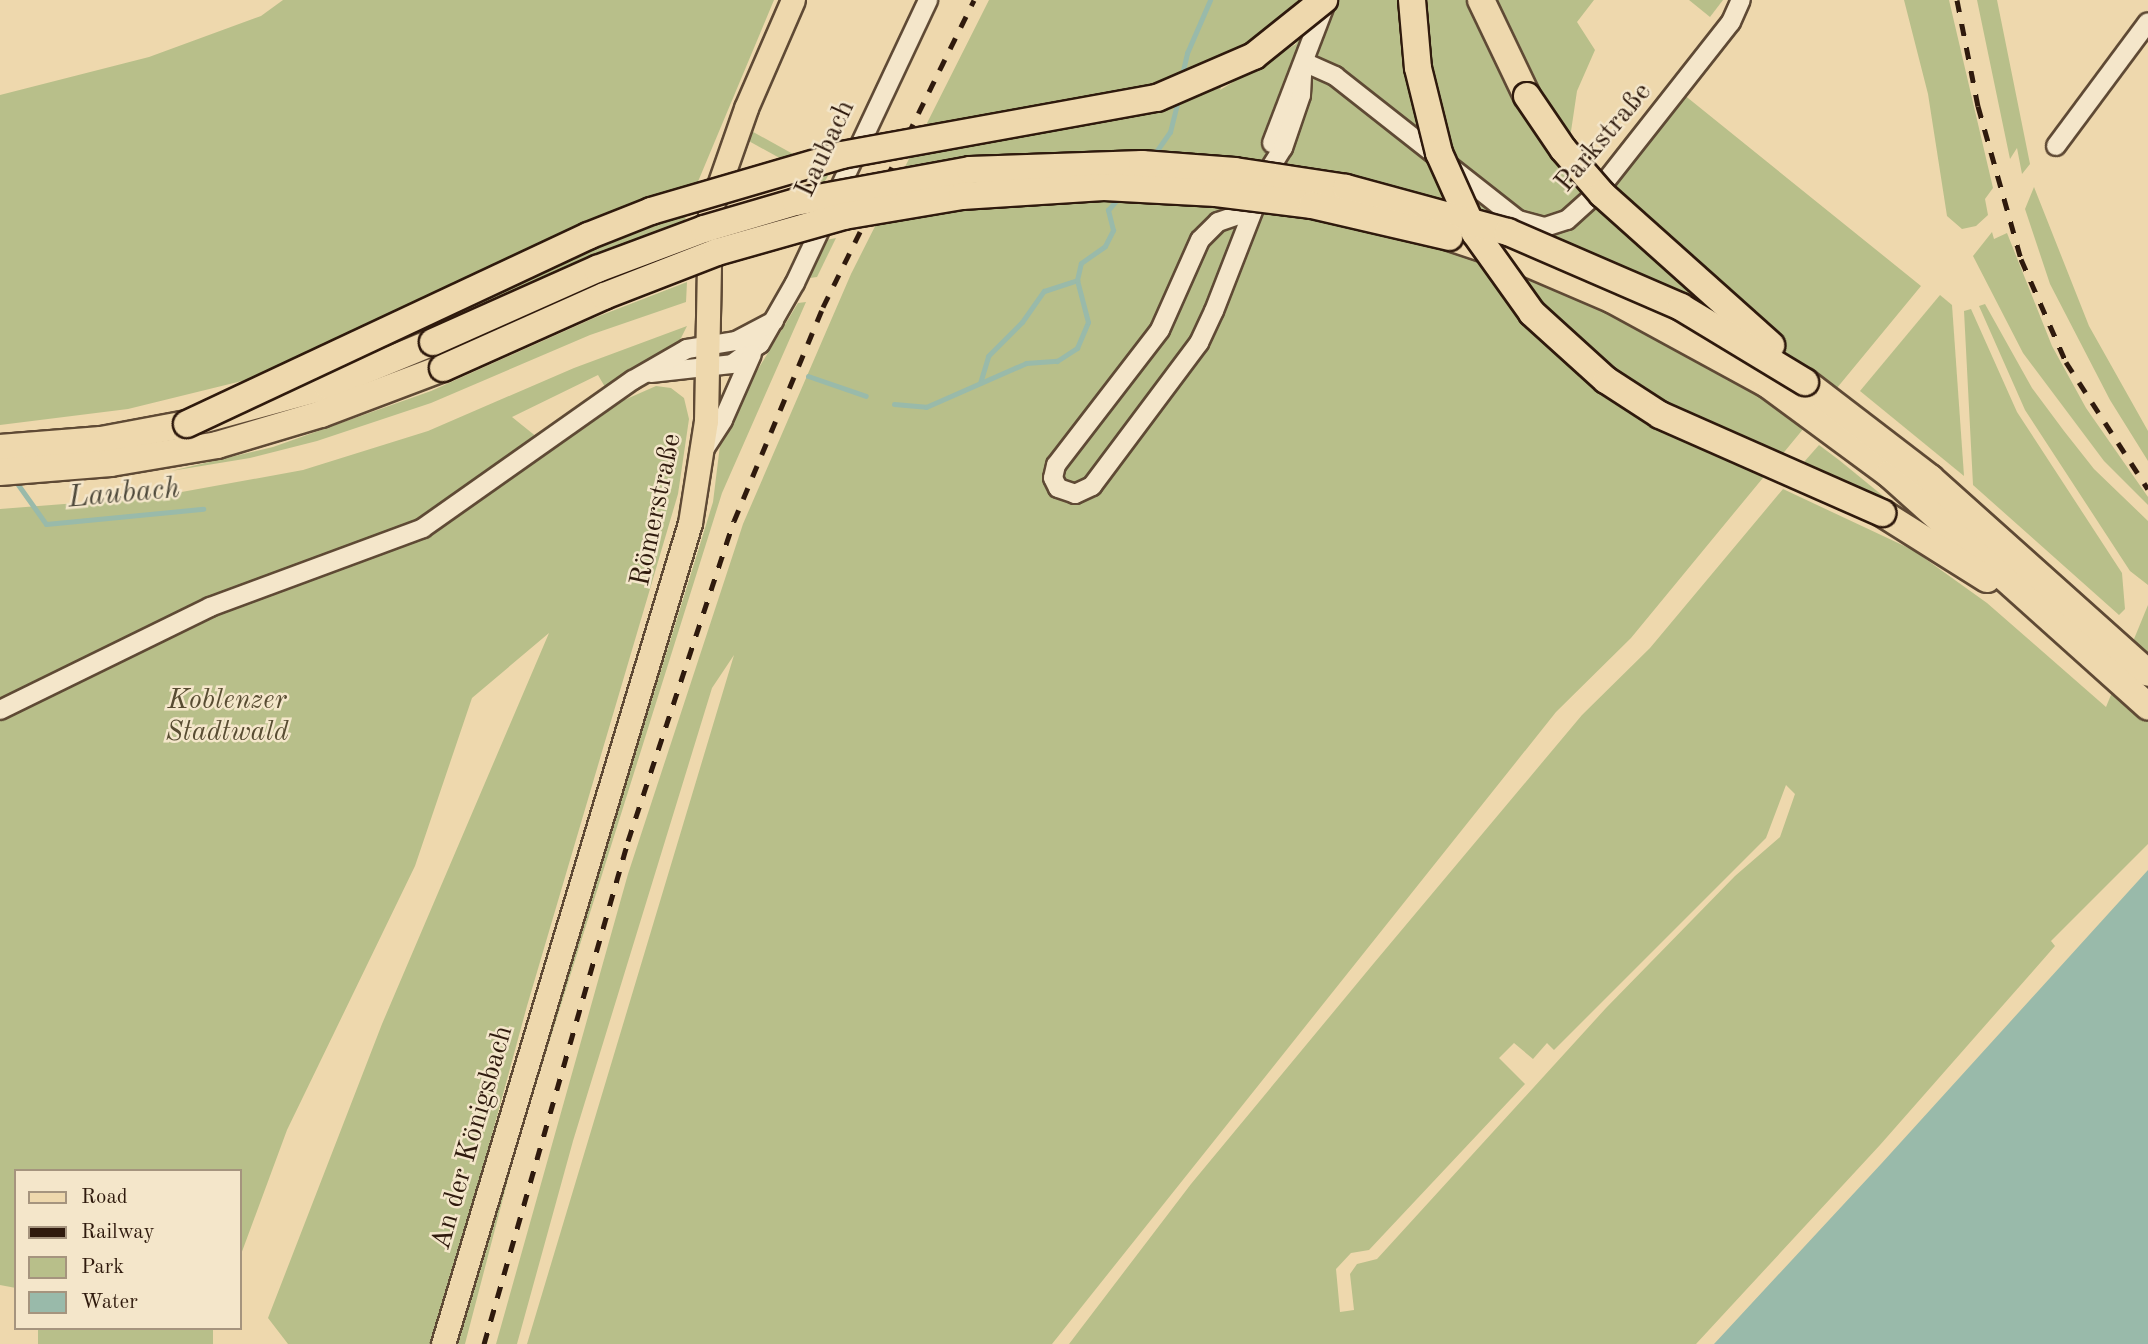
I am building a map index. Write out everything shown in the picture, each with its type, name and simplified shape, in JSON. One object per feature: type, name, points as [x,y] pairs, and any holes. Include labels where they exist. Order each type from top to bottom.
[{"type":"highway","points":[[187,424],[587,236],[651,211],[842,155],[1157,98],[1254,56],[1325,0]]},
{"type":"highway","points":[[1412,0],[1423,100],[1448,175],[1495,266],[1553,335],[1605,380],[1660,415],[1863,503],[1964,562],[2118,693],[2148,709]]},
{"type":"highway","points":[[1481,0],[1527,96],[1580,169],[1646,237],[1745,321],[1805,382]]},
{"type":"highway","points":[[0,448],[101,440],[187,424],[327,386],[597,269],[754,213],[909,178],[1060,164],[1142,164],[1259,174],[1346,188],[1460,216],[1629,281],[1725,331],[1805,382],[1930,478],[2148,673]]},
{"type":"highway","points":[[0,472],[166,455],[265,432],[443,368],[662,272],[844,216],[962,196],[1064,188],[1139,188],[1255,198],[1357,214],[1492,251],[1622,304],[1717,354],[1792,401],[1889,474],[2148,709]]},
{"type":"main road","name":"Römerstraße","points":[[559,949],[662,624],[692,516],[705,448],[708,368],[706,266],[714,196],[793,0]]},
{"type":"main road","name":"An der Königsbach","points":[[443,1344],[559,949]]},
{"type":"street","name":"Laubach","points":[[705,448],[723,420],[752,354],[774,321],[928,0]]},
{"type":"street","points":[[1253,210],[1218,222],[1200,240],[1160,330],[1056,465],[1053,478],[1058,488],[1075,494],[1086,491],[1195,349],[1253,210],[1269,170],[1294,117],[1304,69],[1325,0]]},
{"type":"street","name":"Parkstraße","points":[[1304,69],[1335,76],[1518,220],[1545,227],[1567,220],[1594,197],[1731,22],[1741,0]]},
{"type":"street","points":[[2056,146],[2148,22]]},
{"type":"street","points":[[0,710],[210,607],[423,528],[646,373],[687,349],[736,341],[774,321]]},
{"type":"street","points":[[646,373],[738,363],[752,354]]},
{"type":"green space","points":[[283,0],[774,0],[697,184],[538,245],[379,323],[246,380],[128,409],[0,425],[0,95],[149,57],[261,16]]},
{"type":"green space","points":[[989,0],[1309,0],[1233,56],[1220,90],[1296,44],[1312,0],[1594,0],[1577,22],[1595,50],[1577,91],[1570,138],[1609,185],[1683,94],[1921,286],[1631,638],[1556,712],[1052,1344],[527,1344],[734,655],[712,688],[573,1141],[517,1344],[496,1344],[628,874],[743,524],[851,274]]},
{"type":"green space","points":[[1689,0],[1723,0],[1710,17]]},
{"type":"green space","points":[[1904,0],[1949,0],[1993,188],[1985,199],[1988,215],[1976,226],[1962,229],[1947,216],[1928,94]]},
{"type":"green space","points":[[1977,0],[1997,0],[2030,164],[2022,174],[2017,148],[2010,159]]},
{"type":"green space","points":[[743,126],[829,174],[824,183],[738,135]]},
{"type":"green space","points":[[2034,187],[2089,326],[2148,431],[2148,461],[2110,400],[2050,284],[2025,209]]},
{"type":"green space","points":[[686,214],[685,223],[568,267],[425,329],[564,261]]},
{"type":"green space","points":[[1992,232],[1994,239],[2007,233],[2052,346],[2086,408],[2148,497],[2148,505],[2104,461],[2023,353],[1973,256]]},
{"type":"green space","points":[[836,238],[817,277],[810,278],[826,240]]},
{"type":"green space","points":[[687,282],[686,302],[590,335],[431,403],[317,441],[250,458],[171,471],[273,447],[431,391],[594,318]]},
{"type":"green space","points":[[1940,295],[1952,305],[1964,476],[1860,391]]},
{"type":"green space","points":[[806,302],[722,493],[517,1145],[465,1344],[452,1344],[713,502],[722,429],[798,303]]},
{"type":"green space","points":[[1985,304],[2032,388],[2064,431],[2094,469],[2148,521],[2148,585],[2130,571],[2025,410],[1979,306]]},
{"type":"green space","points":[[1971,309],[2017,412],[2122,573],[2125,609],[2119,615],[1973,485],[1964,311]]},
{"type":"green space","name":"Koblenzer Stadtwald","points":[[687,326],[680,340],[605,387],[598,375],[512,417],[538,438],[656,386],[671,388],[684,398],[689,419],[678,494],[527,1006],[435,1344],[288,1344],[268,1318],[382,1024],[549,633],[472,698],[415,866],[287,1130],[242,1252],[242,1169],[14,1169],[14,1288],[0,1285],[0,509],[154,497],[303,470],[428,431],[574,368]]},
{"type":"green space","points":[[1819,445],[1839,460],[1888,500],[1804,462]]},
{"type":"green space","points":[[1783,489],[1913,550],[1987,603],[2106,707],[2148,605],[2148,844],[2051,941],[2055,946],[1880,1145],[1696,1344],[1069,1344],[1191,1184],[1374,963],[1582,715],[1650,648]],"holes":[[[1786,785],[1795,794],[1780,837],[1735,876],[1606,1008],[1377,1259],[1357,1264],[1350,1274],[1354,1310],[1340,1312],[1336,1269],[1351,1253],[1369,1250],[1525,1084],[1499,1058],[1514,1043],[1533,1059],[1547,1043],[1554,1050],[1766,838]]]},
{"type":"green space","points":[[38,1330],[213,1330],[213,1344],[38,1344]]},
{"type":"water","points":[[2148,870],[2148,1344],[1714,1344],[1881,1164]]},
{"type":"waterway","name":"Laubach","points":[[1181,79],[1187,53],[1210,0]]},
{"type":"waterway","name":"Laubach","points":[[1153,156],[1170,132],[1178,99]]},
{"type":"waterway","name":"Laubach","points":[[894,404],[926,407],[1026,363],[1057,361],[1077,348],[1088,322],[1077,280],[1081,263],[1105,246],[1113,230],[1108,210],[1120,196]]},
{"type":"waterway","name":"Laubach","points":[[980,383],[988,356],[1022,322],[1044,291],[1077,280]]},
{"type":"waterway","name":"Laubach","points":[[808,376],[866,396]]},
{"type":"waterway","name":"Laubach","points":[[14,479],[46,524],[203,509]]},
{"type":"railway","points":[[484,1344],[628,841],[734,521],[823,307],[974,0]]},
{"type":"railway","points":[[1957,0],[1978,106],[2021,259],[2066,362],[2148,489]]}]
